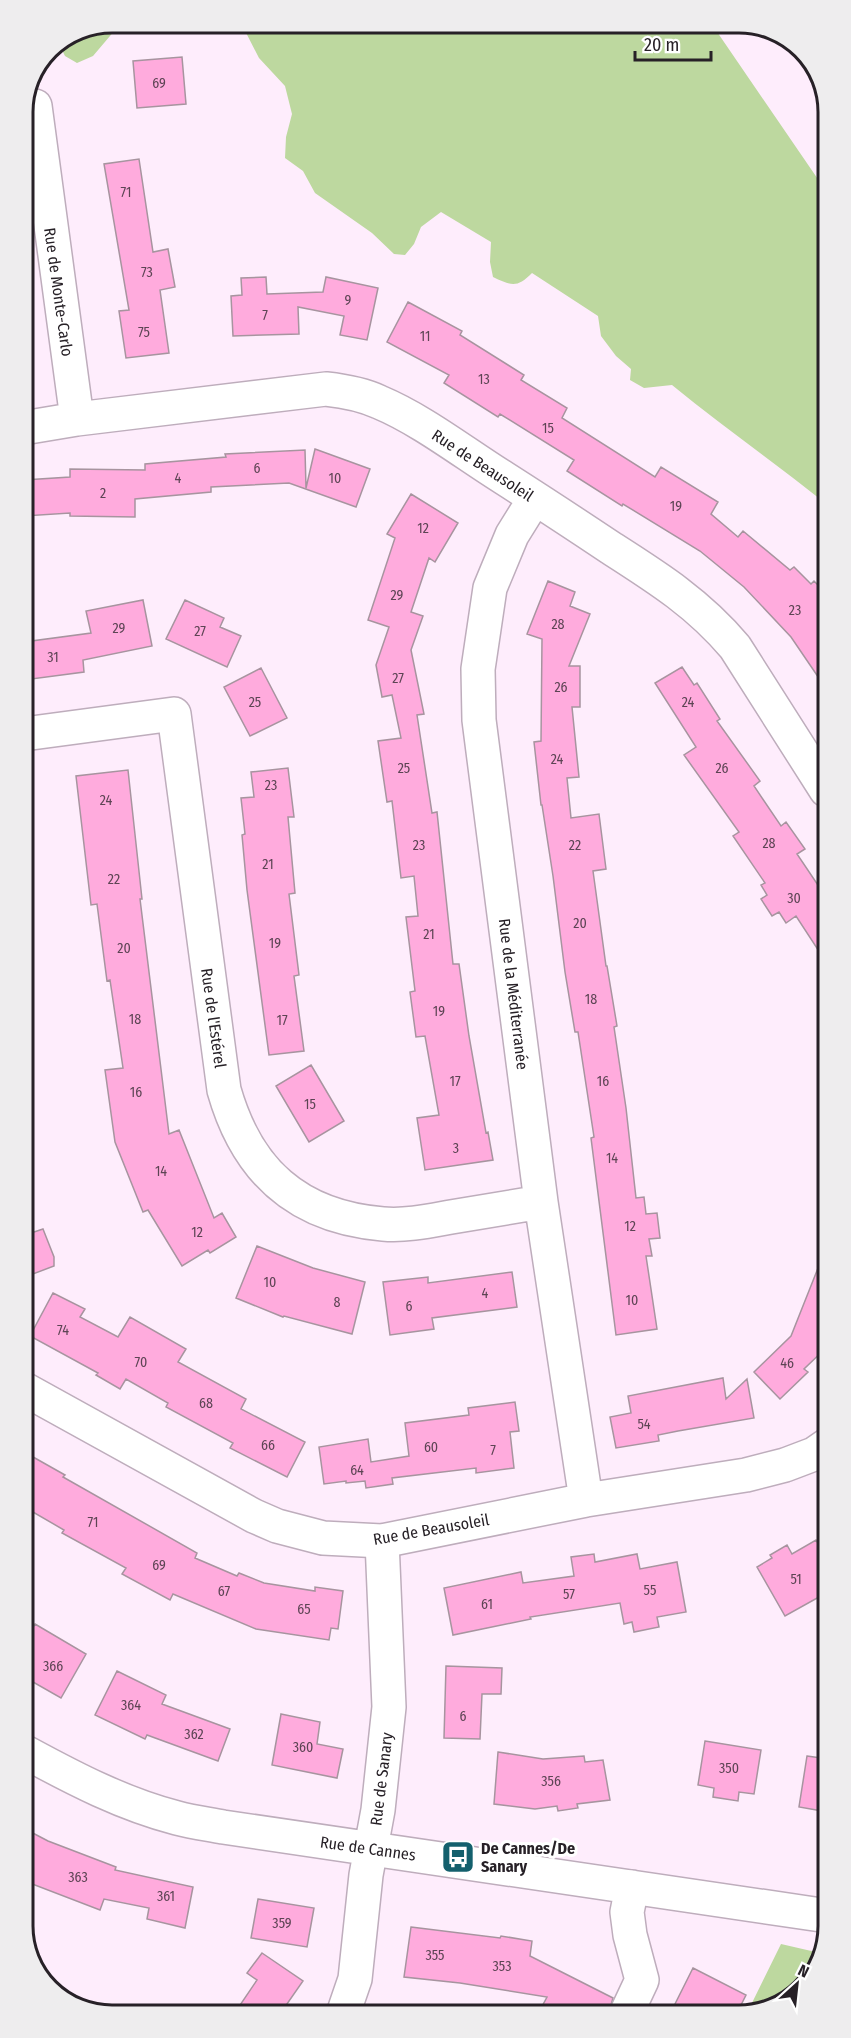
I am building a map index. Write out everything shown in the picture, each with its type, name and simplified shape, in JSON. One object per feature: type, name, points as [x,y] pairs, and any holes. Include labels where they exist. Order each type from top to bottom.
[{"type":"street","name":"Rue de Monte-Carlo","points":[[33,106],[35,106],[77,420]]},
{"type":"street","name":"Rue de Beausoleil","points":[[33,427],[326,389],[351,392],[378,401],[403,413],[674,588],[718,627],[735,647],[818,777]]},
{"type":"street","name":"Rue de la Méditerranée","points":[[535,498],[512,535],[490,588],[478,669],[479,720],[542,1202],[586,1500]]},
{"type":"street","name":"Rue de l'Estérel","points":[[33,733],[174,714],[224,1090],[231,1115],[241,1137],[257,1162],[276,1183],[300,1200],[322,1211],[383,1224],[414,1224],[542,1202]]},
{"type":"street","name":"Rue de Beausoleil","points":[[33,1394],[254,1516],[278,1526],[323,1538],[382,1541],[586,1500],[746,1475],[785,1465],[818,1451]]},
{"type":"street","name":"Rue de Sanary","points":[[346,2005],[355,1979],[366,1875],[378,1810],[389,1707],[382,1541]]},
{"type":"street","name":"Rue de Cannes","points":[[33,1756],[76,1780],[118,1798],[176,1818],[223,1827],[818,1915]]},
{"type":"street","points":[[630,2005],[642,1980],[630,1935],[627,1912],[632,1887]]},
{"type":"green space","points":[[113,33],[93,56],[77,63],[65,56],[62,50],[86,37]]},
{"type":"green space","points":[[246,33],[718,33],[818,179],[818,498],[672,385],[644,388],[630,380],[631,369],[616,356],[601,336],[598,316],[532,273],[514,284],[493,277],[490,262],[491,242],[441,212],[421,227],[414,244],[405,255],[394,254],[372,233],[315,193],[303,171],[285,158],[286,137],[292,114],[285,86],[259,58]]},
{"type":"green space","points":[[781,1944],[813,1951],[805,1970],[787,1989],[765,2001],[752,2003]]},
{"type":"building","points":[[182,57],[186,104],[137,108],[133,61]]},
{"type":"building","points":[[139,159],[153,252],[168,249],[175,287],[160,290],[169,353],[126,358],[119,311],[129,310],[104,164]]},
{"type":"building","points":[[266,277],[267,294],[323,292],[326,277],[378,288],[367,340],[340,335],[344,316],[298,307],[299,334],[233,336],[231,296],[242,295],[241,278]]},
{"type":"building","points":[[408,302],[462,331],[460,335],[524,375],[521,380],[567,408],[562,418],[655,477],[661,467],[718,502],[711,514],[738,537],[743,531],[790,570],[794,567],[811,584],[814,581],[818,585],[818,677],[791,637],[744,587],[700,551],[567,471],[574,460],[500,414],[498,417],[444,383],[449,375],[387,342]]},
{"type":"building","points":[[315,449],[370,469],[356,507],[289,483],[211,487],[211,492],[135,499],[135,517],[70,516],[70,513],[33,515],[33,479],[70,477],[70,469],[145,470],[145,464],[226,457],[225,454],[305,450],[306,488]]},
{"type":"building","points":[[411,494],[458,523],[435,562],[429,558],[411,612],[423,616],[411,650],[424,714],[417,715],[432,813],[437,812],[453,964],[459,964],[469,1036],[493,1160],[425,1170],[417,1118],[439,1115],[425,1036],[416,1037],[410,992],[415,991],[406,917],[418,916],[414,876],[401,878],[392,801],[387,802],[378,741],[401,738],[392,695],[382,697],[376,665],[389,627],[368,620],[395,538],[387,534]]},
{"type":"building","points":[[548,581],[575,592],[570,606],[590,614],[569,666],[580,666],[580,707],[572,707],[579,777],[567,778],[571,818],[599,814],[606,869],[593,871],[617,1026],[614,1027],[636,1198],[644,1197],[646,1214],[657,1213],[660,1238],[649,1239],[652,1256],[646,1256],[657,1329],[616,1335],[591,1138],[594,1137],[578,1032],[575,1032],[565,972],[534,742],[541,741],[542,639],[527,634]]},
{"type":"building","points":[[143,600],[152,646],[83,660],[84,672],[33,679],[33,641],[91,633],[86,611]]},
{"type":"building","points":[[185,600],[224,618],[220,627],[241,636],[227,667],[166,639]]},
{"type":"building","points":[[682,667],[694,685],[697,683],[720,719],[717,721],[760,781],[754,786],[781,826],[786,822],[805,849],[797,854],[818,885],[818,950],[796,916],[786,923],[779,912],[772,916],[761,899],[767,895],[761,885],[765,883],[733,836],[739,832],[684,755],[696,747],[655,683]]},
{"type":"building","points":[[261,668],[287,718],[250,736],[224,687]]},
{"type":"building","points":[[288,768],[294,817],[288,817],[295,893],[289,894],[299,975],[294,976],[304,1051],[269,1055],[247,890],[241,798],[254,797],[251,772]]},
{"type":"building","points":[[128,770],[142,899],[140,899],[169,1134],[179,1130],[214,1218],[222,1213],[236,1237],[182,1266],[148,1210],[143,1212],[115,1142],[105,1070],[123,1068],[110,980],[107,981],[97,904],[91,905],[76,776]]},
{"type":"building","points":[[311,1065],[344,1121],[309,1142],[276,1086]]},
{"type":"building","points":[[43,1229],[54,1257],[54,1266],[33,1274],[33,1232]]},
{"type":"building","points":[[257,1246],[313,1268],[365,1282],[352,1334],[283,1317],[236,1298]]},
{"type":"building","points":[[818,1268],[818,1356],[804,1369],[808,1372],[780,1399],[754,1372],[791,1336]]},
{"type":"building","points":[[512,1272],[517,1307],[432,1318],[434,1329],[390,1335],[383,1282],[428,1277],[428,1283]]},
{"type":"building","points":[[53,1293],[85,1309],[80,1317],[118,1337],[130,1317],[186,1349],[178,1362],[246,1399],[241,1409],[305,1442],[287,1477],[230,1448],[233,1443],[166,1407],[168,1403],[126,1379],[120,1389],[96,1375],[98,1373],[33,1338],[33,1330]]},
{"type":"building","points":[[723,1378],[726,1399],[747,1379],[754,1418],[658,1435],[659,1441],[616,1448],[610,1417],[631,1413],[628,1396]]},
{"type":"building","points":[[515,1402],[519,1431],[510,1432],[514,1468],[476,1473],[476,1468],[392,1478],[393,1484],[366,1488],[365,1481],[324,1484],[319,1447],[368,1439],[371,1462],[409,1456],[405,1423],[469,1415],[468,1408]]},
{"type":"building","points":[[33,1457],[65,1475],[63,1477],[197,1553],[195,1558],[237,1576],[239,1573],[264,1583],[315,1591],[315,1587],[343,1591],[338,1629],[331,1628],[329,1640],[256,1629],[173,1594],[170,1600],[122,1574],[126,1568],[62,1533],[64,1530],[33,1512]]},
{"type":"building","points":[[816,1540],[818,1544],[818,1598],[785,1616],[757,1567],[772,1558],[770,1555],[787,1545],[792,1554]]},
{"type":"building","points":[[594,1554],[595,1562],[637,1554],[640,1569],[677,1562],[686,1612],[657,1617],[659,1627],[634,1632],[632,1622],[624,1624],[620,1603],[530,1617],[531,1619],[453,1635],[444,1588],[521,1572],[523,1583],[574,1576],[571,1557]]},
{"type":"building","points":[[35,1624],[86,1654],[61,1698],[33,1682],[33,1628]]},
{"type":"building","points":[[446,1666],[502,1668],[501,1694],[482,1694],[480,1739],[444,1738]]},
{"type":"building","points":[[117,1671],[166,1695],[162,1704],[230,1729],[218,1761],[147,1735],[145,1739],[95,1715]]},
{"type":"building","points":[[281,1714],[320,1722],[317,1744],[343,1749],[337,1778],[272,1765]]},
{"type":"building","points":[[705,1741],[761,1750],[754,1794],[739,1792],[738,1801],[713,1797],[714,1788],[698,1785]]},
{"type":"building","points":[[498,1752],[543,1759],[584,1756],[585,1762],[603,1760],[610,1800],[577,1804],[578,1808],[558,1811],[557,1806],[535,1809],[494,1804]]},
{"type":"building","points":[[807,1756],[818,1758],[818,1810],[799,1807]]},
{"type":"building","points":[[33,1833],[116,1867],[115,1870],[193,1887],[185,1928],[147,1919],[149,1908],[104,1899],[100,1910],[33,1884]]},
{"type":"building","points":[[258,1899],[314,1908],[307,1947],[251,1938]]},
{"type":"building","points":[[411,1927],[500,1938],[501,1936],[532,1941],[530,1956],[613,1998],[611,2005],[543,2005],[547,1997],[460,1983],[404,1977]]},
{"type":"building","points":[[262,1953],[303,1981],[286,2005],[240,2005],[257,1980],[247,1973]]},
{"type":"building","points":[[693,1968],[746,1995],[741,2005],[674,2005]]},
{"type":"place","name":"De Cannes/De Sanary","points":[[458,1857]]}]
